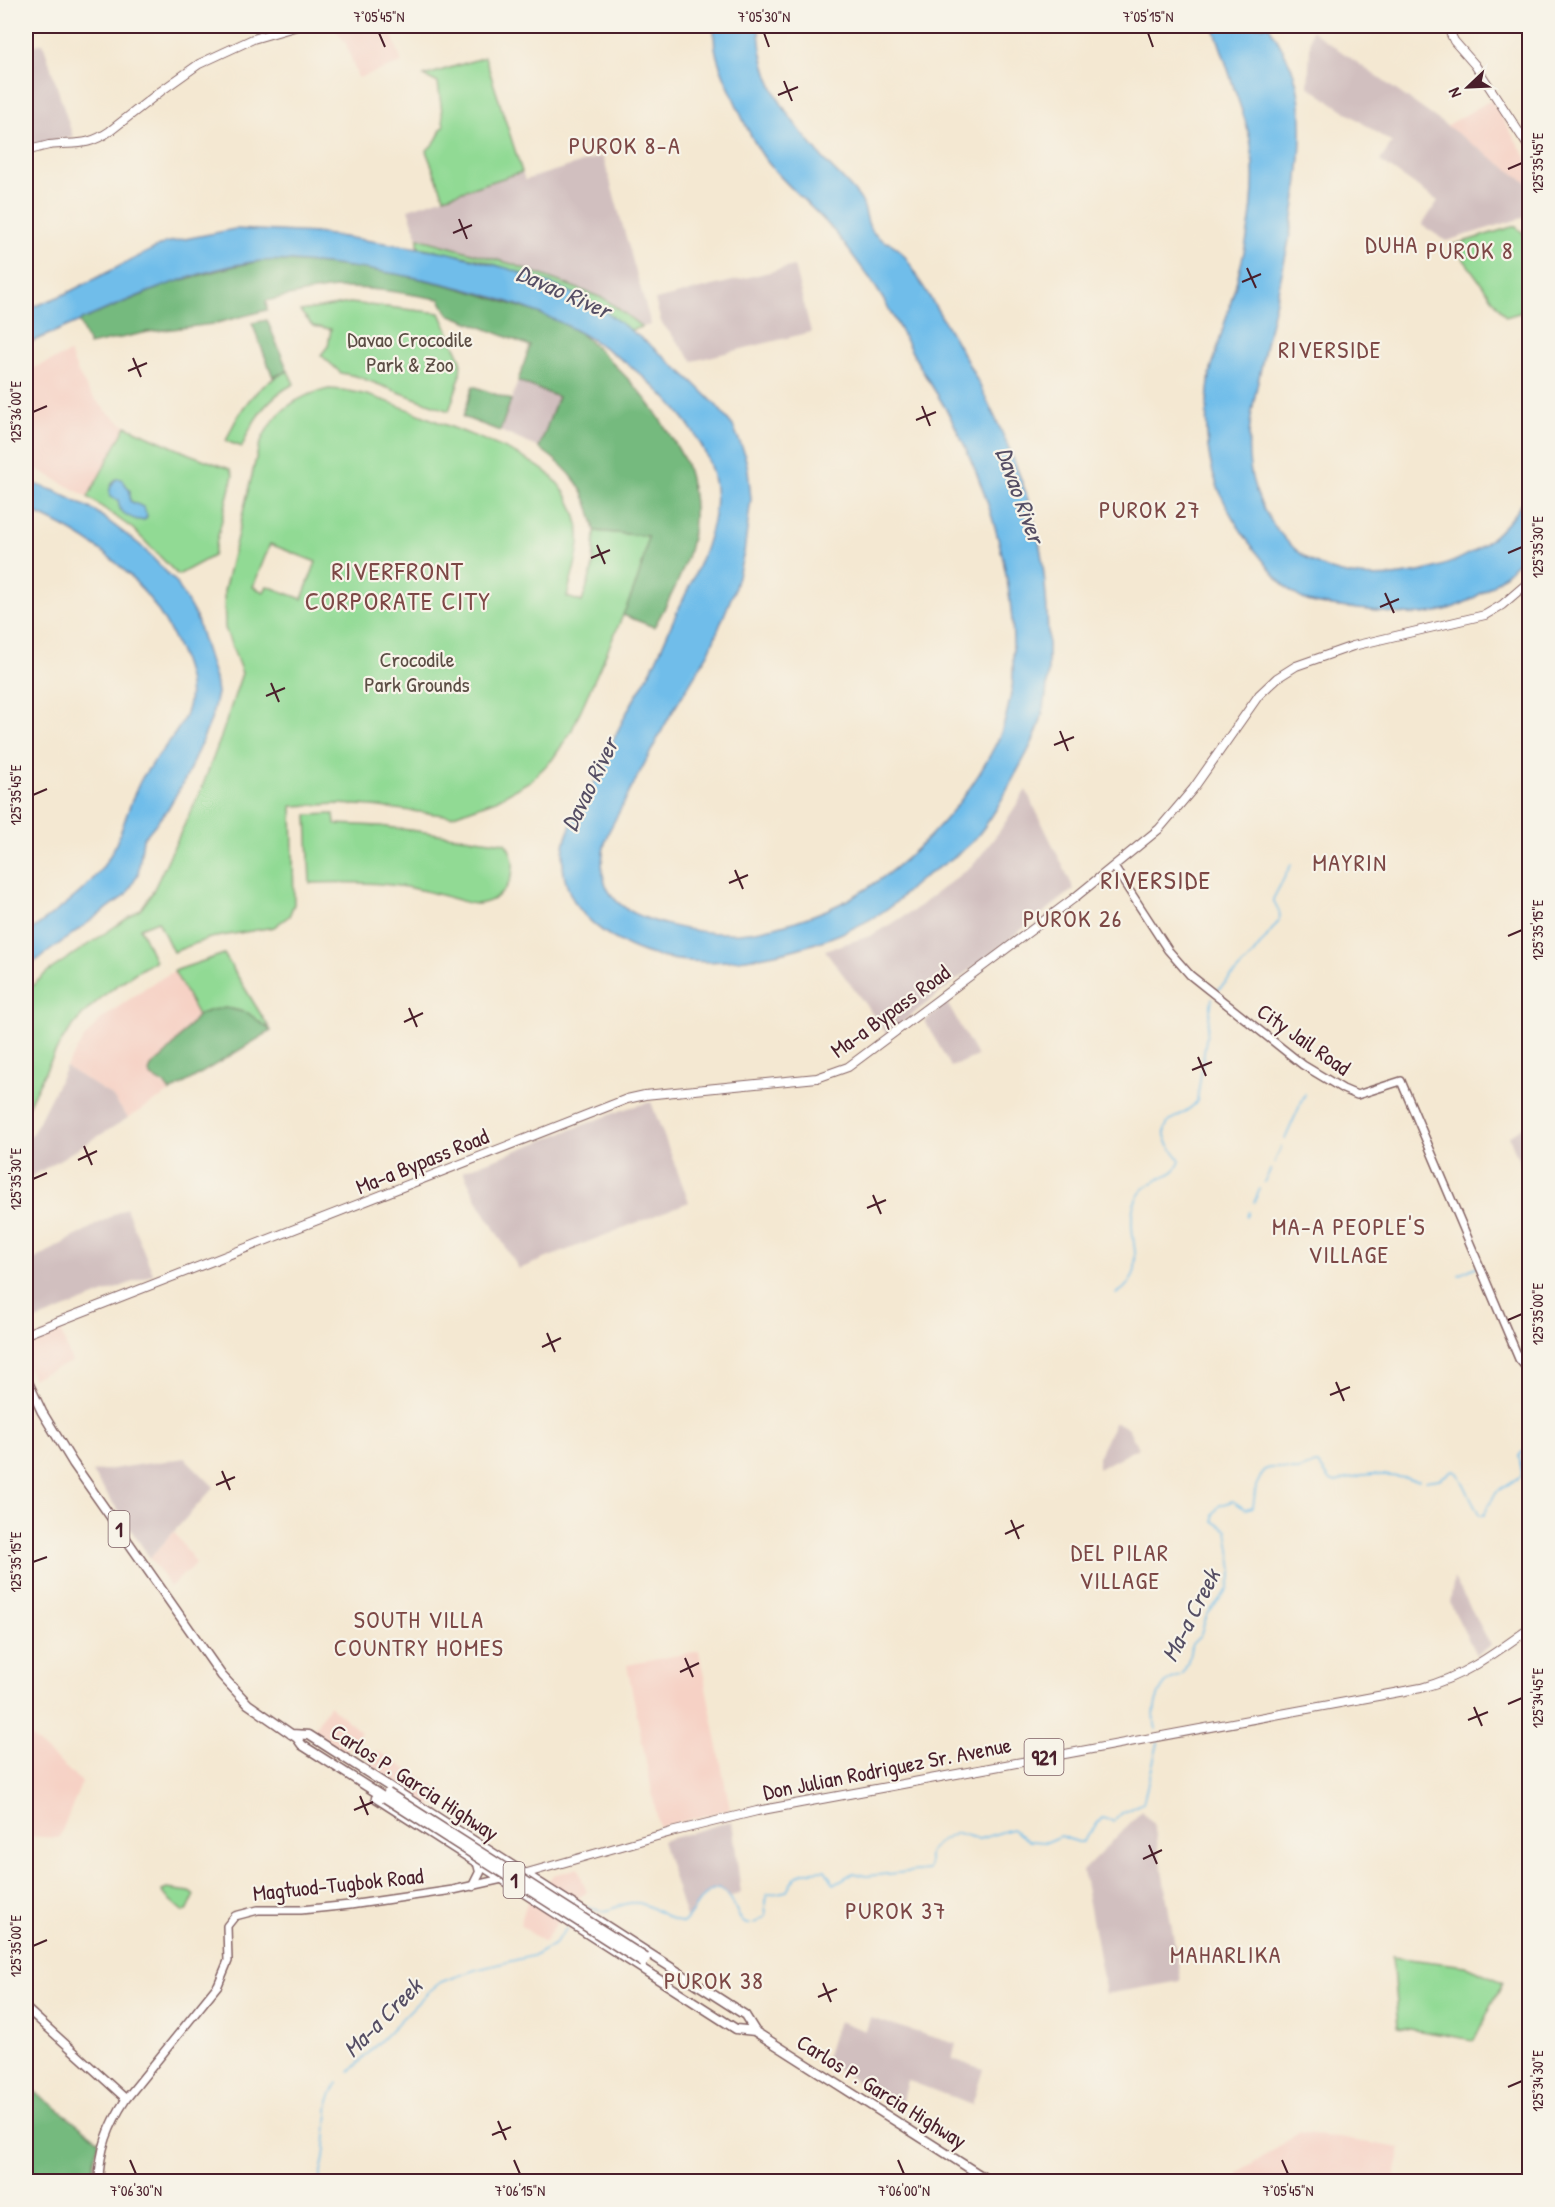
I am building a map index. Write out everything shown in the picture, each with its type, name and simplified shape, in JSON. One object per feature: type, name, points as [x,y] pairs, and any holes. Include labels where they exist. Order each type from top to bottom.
[{"type":"highway","name":"Carlos P. Garcia Highway","points":[[26,1377],[50,1426],[73,1462],[218,1671],[248,1704],[302,1745],[386,1795],[739,2024],[751,2029],[991,2181]]},
{"type":"highway","name":"Carlos P. Garcia Highway","points":[[293,1736],[309,1735],[745,2015],[751,2029]]},
{"type":"highway","name":"Carlos P. Garcia Highway","points":[[293,1736],[300,1749],[556,1914],[736,2029],[751,2029]]},
{"type":"highway","points":[[394,1810],[403,1796]]},
{"type":"highway","points":[[428,1832],[437,1818]]},
{"type":"highway","points":[[452,1847],[460,1833]]},
{"type":"highway","points":[[473,1886],[480,1872],[479,1845]]},
{"type":"highway","points":[[478,1864],[495,1855]]},
{"type":"highway","points":[[535,1900],[544,1886]]},
{"type":"highway","points":[[556,1914],[565,1900]]},
{"type":"highway","points":[[579,1928],[588,1914]]},
{"type":"highway","points":[[604,1944],[613,1930]]},
{"type":"highway","points":[[630,1961],[639,1947]]},
{"type":"main road","points":[[26,151],[96,140],[192,68],[253,39],[298,26]]},
{"type":"main road","points":[[1447,26],[1454,41],[1479,70],[1530,149]]},
{"type":"main road","name":"Ma-a Bypass Road","points":[[26,1334],[627,1099],[645,1095],[817,1078],[841,1071],[872,1051],[1114,867],[1159,830],[1178,808],[1259,695],[1277,678],[1296,666],[1353,646],[1485,615],[1502,605],[1530,581]]},
{"type":"main road","name":"Don Julian Rodriguez Sr. Avenue","points":[[502,1879],[757,1811],[1421,1688],[1466,1672],[1530,1628]]},
{"type":"street","name":"City Jail Road","points":[[1114,867],[1182,967],[1303,1065],[1343,1089],[1358,1095],[1401,1081],[1519,1359],[1530,1372]]},
{"type":"street","name":"Magtuod-Tugbok Road","points":[[99,2181],[103,2145],[126,2098],[218,1985],[228,1961],[226,1930],[229,1922],[235,1916],[258,1910],[326,1908],[473,1886],[502,1879]]},
{"type":"street","points":[[26,2008],[126,2098]]},
{"type":"shaded area","points":[[333,26],[389,26],[402,63],[358,78],[346,44]]},
{"type":"shaded area","points":[[1311,30],[1529,184],[1529,216],[1446,241],[1422,225],[1438,201],[1380,161],[1392,143],[1308,86]]},
{"type":"shaded area","points":[[43,43],[73,137],[26,147],[26,48]]},
{"type":"shaded area","points":[[1491,100],[1529,162],[1529,184],[1446,126]]},
{"type":"shaded area","points":[[599,157],[604,160],[651,325],[642,327],[605,299],[512,264],[418,238],[408,209],[522,172],[525,180]]},
{"type":"shaded area","points":[[794,266],[811,332],[693,361],[661,322],[655,300]]},
{"type":"shaded area","points":[[70,353],[89,392],[107,412],[126,426],[88,497],[26,463],[26,371]]},
{"type":"shaded area","points":[[518,381],[558,396],[539,448],[500,431]]},
{"type":"shaded area","points":[[1026,790],[1074,889],[887,1034],[825,950],[870,936],[913,911],[974,864],[999,832]]},
{"type":"shaded area","points":[[174,971],[198,1015],[167,1053],[151,1067],[156,1080],[170,1092],[128,1118],[112,1096],[66,1067],[81,1043],[100,1020],[148,986]]},
{"type":"shaded area","points":[[947,1003],[977,1056],[951,1067],[925,1021]]},
{"type":"shaded area","points":[[66,1067],[112,1096],[128,1118],[26,1180],[26,1143]]},
{"type":"shaded area","points":[[651,1102],[689,1202],[519,1269],[478,1202],[463,1171],[628,1108]]},
{"type":"shaded area","points":[[1529,1123],[1529,1183],[1522,1181],[1521,1167],[1509,1136]]},
{"type":"shaded area","points":[[126,1208],[153,1274],[26,1324],[26,1264]]},
{"type":"shaded area","points":[[59,1327],[72,1362],[32,1378],[26,1360],[26,1341]]},
{"type":"shaded area","points":[[1115,1422],[1128,1428],[1138,1448],[1098,1469],[1098,1457]]},
{"type":"shaded area","points":[[185,1458],[214,1487],[150,1558],[92,1472]]},
{"type":"shaded area","points":[[174,1532],[196,1563],[170,1587],[150,1558]]},
{"type":"shaded area","points":[[1454,1578],[1491,1645],[1476,1655],[1450,1603]]},
{"type":"shaded area","points":[[699,1651],[730,1809],[659,1827],[627,1665]]},
{"type":"shaded area","points":[[329,1705],[361,1732],[343,1754],[311,1734]]},
{"type":"shaded area","points":[[26,1733],[82,1782],[59,1838],[26,1836]]},
{"type":"shaded area","points":[[377,1751],[445,1793],[439,1803],[424,1807],[363,1767]]},
{"type":"shaded area","points":[[1142,1811],[1154,1824],[1181,1981],[1106,1994],[1083,1871]]},
{"type":"shaded area","points":[[732,1821],[741,1893],[729,1897],[719,1888],[713,1889],[701,1899],[687,1920],[662,1841]]},
{"type":"shaded area","points":[[578,1868],[587,1892],[573,1902],[547,1884],[552,1876]]},
{"type":"shaded area","points":[[528,1899],[560,1919],[544,1942],[520,1925]]},
{"type":"shaded area","points":[[870,2018],[956,2044],[952,2059],[983,2069],[972,2105],[907,2080],[900,2109],[825,2061],[838,2021],[866,2031]]},
{"type":"shaded area","points":[[1300,2132],[1401,2148],[1394,2181],[1236,2181],[1239,2173]]},
{"type":"green space","points":[[485,57],[522,172],[444,197],[426,151],[444,127],[438,83],[424,76]]},
{"type":"green space","points":[[1515,226],[1529,238],[1529,310],[1506,317],[1453,245]]},
{"type":"green space","points":[[418,238],[512,264],[605,299],[642,327],[631,330],[583,298],[558,287],[482,260],[418,247]]},
{"type":"green space","points":[[266,260],[360,268],[421,279],[481,294],[557,320],[582,335],[620,370],[652,408],[677,446],[686,464],[692,487],[694,509],[690,549],[675,587],[654,627],[623,615],[638,576],[648,536],[595,531],[588,504],[577,483],[561,465],[539,448],[558,397],[518,381],[530,346],[448,314],[440,299],[351,288],[302,293],[266,301],[267,310],[213,324],[148,332],[89,345],[79,321],[171,283]]},
{"type":"green space","name":"Davao Crocodile Park & Zoo","points":[[350,303],[440,313],[461,360],[460,377],[449,411],[356,376],[341,373],[321,355],[328,346],[331,329],[313,326],[300,311]]},
{"type":"green space","points":[[267,320],[288,371],[273,377],[252,323]]},
{"type":"green space","points":[[288,371],[294,384],[284,389],[262,410],[242,447],[226,441],[250,399],[267,383]]},
{"type":"green space","points":[[473,386],[511,400],[500,431],[463,417]]},
{"type":"green space","name":"Crocodile Park Grounds","points":[[329,389],[360,393],[500,446],[524,458],[551,476],[568,498],[576,517],[579,538],[577,558],[567,597],[582,602],[593,567],[595,531],[648,536],[645,559],[637,584],[571,732],[552,760],[530,781],[496,800],[451,816],[372,806],[338,804],[292,806],[294,904],[289,916],[274,927],[210,938],[173,952],[158,921],[140,928],[155,961],[104,995],[72,1027],[53,1056],[26,1110],[26,992],[47,972],[141,909],[152,893],[201,790],[242,673],[225,628],[224,591],[259,446],[270,424],[278,415],[296,401]],"holes":[[[270,544],[316,562],[302,599],[267,586],[264,592],[253,587]]]},
{"type":"green space","points":[[126,426],[189,454],[230,469],[233,475],[213,556],[178,575],[133,529],[88,497]]},
{"type":"green space","points":[[334,814],[335,824],[380,826],[505,843],[511,852],[513,862],[510,881],[498,896],[478,904],[394,885],[310,883],[307,815]]},
{"type":"green space","points":[[224,954],[271,1031],[237,1010],[220,1009],[198,1015],[174,971]]},
{"type":"green space","points":[[226,1008],[248,1013],[271,1031],[170,1092],[164,1084],[150,1076],[151,1067],[167,1053],[198,1015]]},
{"type":"green space","points":[[167,1889],[190,1892],[195,1895],[188,1910],[184,1912],[163,1894],[162,1891]]},
{"type":"green space","points":[[1392,1957],[1466,1966],[1503,1982],[1474,2040],[1398,2027]]},
{"type":"green space","points":[[26,2085],[99,2140],[94,2161],[94,2181],[26,2181]]},
{"type":"water","name":"Davao River","points":[[715,26],[759,26],[765,67],[771,84],[789,116],[813,147],[859,197],[874,233],[882,240],[893,244],[906,258],[973,373],[1013,457],[1032,513],[1044,571],[1048,656],[1044,705],[1034,738],[996,810],[967,847],[920,880],[891,906],[867,921],[839,934],[776,954],[711,962],[653,955],[619,941],[590,921],[578,908],[564,876],[564,847],[569,829],[593,785],[626,714],[656,661],[701,560],[713,523],[714,480],[704,450],[686,422],[664,396],[609,351],[555,320],[500,299],[442,283],[355,268],[276,260],[229,266],[140,295],[26,344],[26,310],[65,294],[165,243],[235,229],[316,233],[446,252],[510,269],[583,298],[649,344],[693,382],[733,426],[744,452],[751,499],[744,553],[734,591],[709,652],[668,719],[608,833],[602,866],[605,882],[613,897],[637,914],[653,921],[690,930],[748,932],[776,927],[811,916],[840,904],[868,888],[895,868],[944,821],[983,768],[998,740],[1007,715],[1013,682],[1013,641],[1008,585],[987,501],[953,422],[869,277],[823,219],[776,173],[758,148],[720,67],[714,43]]},
{"type":"water","points":[[1213,26],[1269,26],[1294,74],[1300,108],[1300,157],[1293,219],[1249,430],[1250,467],[1255,490],[1265,512],[1279,532],[1309,560],[1340,573],[1373,577],[1424,571],[1458,560],[1497,533],[1529,493],[1529,551],[1494,584],[1468,601],[1438,612],[1408,614],[1327,605],[1298,597],[1271,571],[1245,537],[1221,494],[1208,451],[1207,402],[1210,374],[1247,237],[1253,181],[1248,129]]},
{"type":"water","points":[[116,479],[122,479],[130,491],[130,501],[143,507],[147,515],[146,519],[139,520],[129,517],[120,510],[118,500],[110,497],[110,487]]},
{"type":"water","points":[[26,481],[55,491],[95,511],[140,545],[176,582],[196,617],[215,679],[217,693],[211,720],[186,778],[167,810],[143,839],[138,874],[127,894],[26,968],[26,934],[76,896],[88,885],[107,860],[119,838],[142,778],[182,722],[190,694],[186,670],[175,641],[148,596],[113,560],[94,545],[26,509]]},
{"type":"waterway","points":[[1218,990],[1251,957],[1278,922],[1279,913],[1273,899],[1291,865]]},
{"type":"waterway","points":[[1116,1294],[1127,1286],[1133,1276],[1135,1255],[1132,1220],[1137,1197],[1151,1184],[1173,1172],[1180,1160],[1167,1142],[1166,1126],[1197,1101],[1212,998]]},
{"type":"waterway","points":[[1285,1139],[1305,1094]]},
{"type":"waterway","points":[[1274,1163],[1281,1147]]},
{"type":"waterway","points":[[1264,1182],[1271,1169]]},
{"type":"waterway","points":[[1254,1202],[1260,1189]]},
{"type":"waterway","points":[[1247,1216],[1249,1212]]},
{"type":"waterway","points":[[1459,1275],[1477,1266]]},
{"type":"waterway","name":"Ma-a Creek","points":[[1425,1481],[1439,1479],[1453,1471],[1458,1473],[1479,1515],[1484,1515],[1496,1492],[1521,1476],[1519,1456],[1522,1452],[1530,1450]]},
{"type":"waterway","name":"Ma-a Creek","points":[[1156,1729],[1154,1712],[1159,1694],[1167,1682],[1184,1671],[1192,1644],[1200,1636],[1207,1615],[1228,1589],[1233,1570],[1227,1530],[1213,1521],[1213,1514],[1220,1505],[1233,1501],[1245,1509],[1253,1507],[1256,1486],[1264,1470],[1269,1468],[1299,1470],[1318,1464],[1330,1480],[1336,1482],[1376,1474],[1419,1480]]},
{"type":"waterway","name":"Ma-a Creek","points":[[584,1908],[603,1911],[629,1903],[639,1903],[683,1923],[707,1893],[719,1888],[730,1898],[742,1921],[751,1924],[766,1916],[767,1895],[787,1891],[794,1879],[801,1873],[825,1870],[834,1884],[853,1873],[867,1876],[928,1870],[929,1855],[933,1847],[957,1833],[979,1839],[1012,1829],[1029,1841],[1047,1842],[1061,1836],[1082,1842],[1102,1818],[1114,1821],[1122,1813],[1143,1803],[1158,1743]]},
{"type":"waterway","name":"Ma-a Creek","points":[[350,2072],[427,1993],[441,1982],[475,1970],[536,1955],[553,1945],[567,1928]]},
{"type":"waterway","name":"Ma-a Creek","points":[[319,2182],[324,2158],[329,2101],[338,2083]]},
{"type":"district","name":"PUROK 8-A","points":[[625,145]]},
{"type":"district","name":"DUHA","points":[[1392,244]]},
{"type":"district","name":"PUROK 8","points":[[1470,250]]},
{"type":"district","name":"RIVERSIDE","points":[[1330,349]]},
{"type":"district","name":"PUROK 27","points":[[1150,509]]},
{"type":"district","name":"RIVERFRONT CORPORATE CITY","points":[[398,585]]},
{"type":"district","name":"MAYRIN","points":[[1350,862]]},
{"type":"district","name":"RIVERSIDE","points":[[1156,879]]},
{"type":"district","name":"PUROK 26","points":[[1073,918]]},
{"type":"district","name":"MA-A PEOPLE'S VILLAGE","points":[[1349,1240]]},
{"type":"district","name":"DEL PILAR VILLAGE","points":[[1120,1566]]},
{"type":"district","name":"SOUTH VILLA COUNTRY HOMES","points":[[419,1633]]},
{"type":"district","name":"PUROK 37","points":[[896,1910]]},
{"type":"district","name":"MAHARLIKA","points":[[1226,1954]]},
{"type":"district","name":"PUROK 38","points":[[714,1980]]}]
